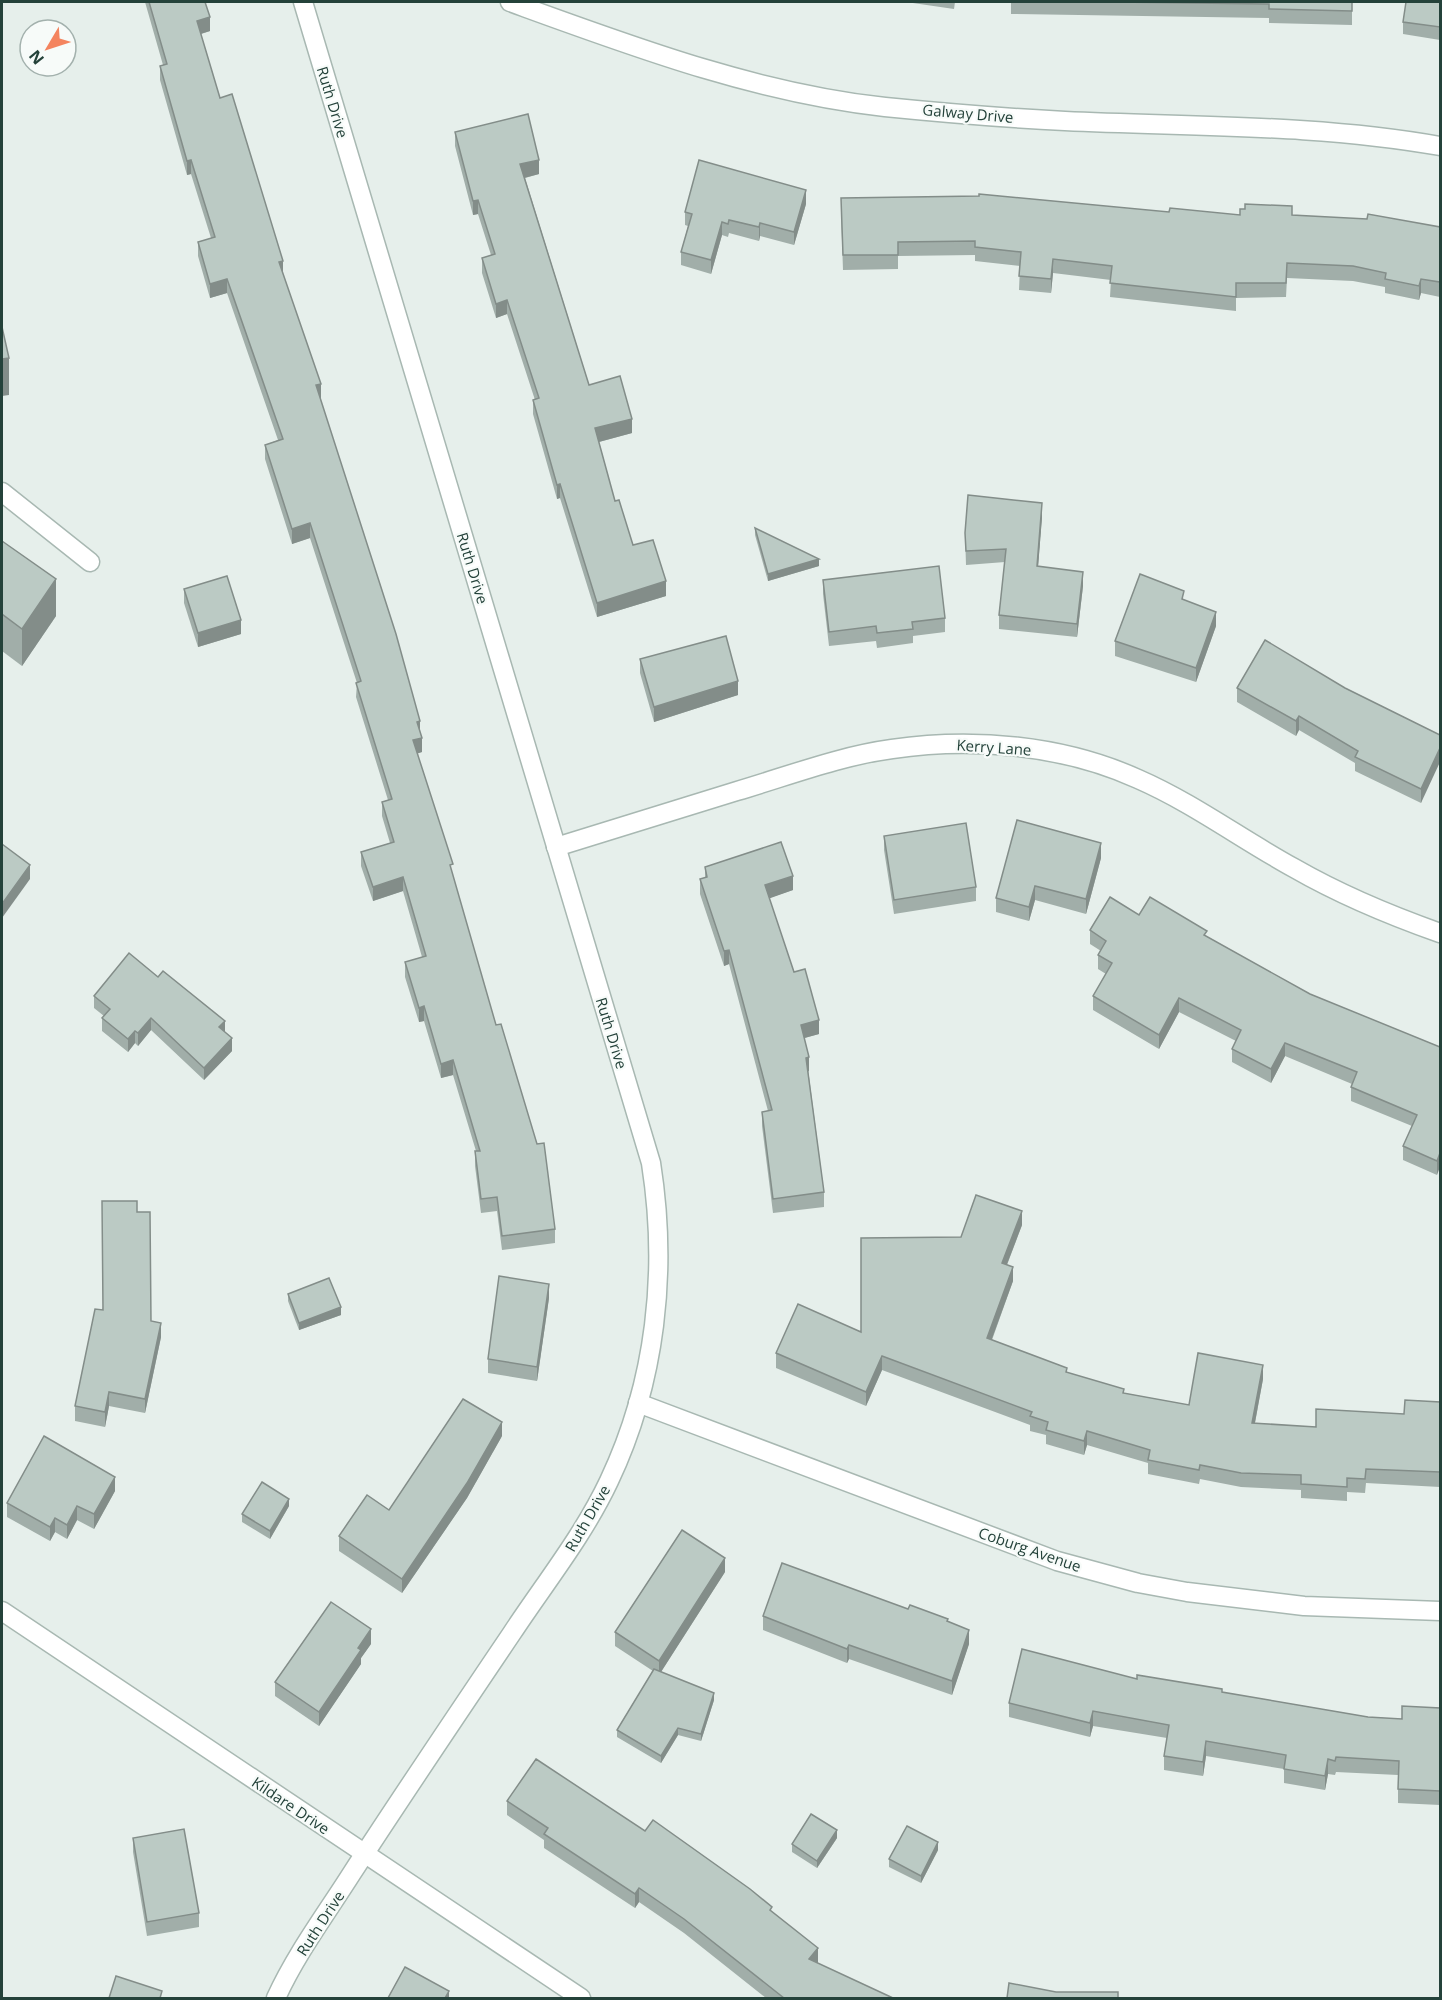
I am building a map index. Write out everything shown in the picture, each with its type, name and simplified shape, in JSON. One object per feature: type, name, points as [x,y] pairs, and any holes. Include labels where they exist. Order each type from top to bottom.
[{"type":"street","name":"Ruth Drive","points":[[276,1998],[287,1974],[364,1854],[570,1549],[608,1483],[638,1403],[657,1323],[659,1284],[657,1203],[651,1163],[303,2]]},
{"type":"street","name":"Galway Drive","points":[[510,2],[713,72],[822,97],[883,106],[1065,121],[1201,124],[1345,134],[1440,146]]},
{"type":"street","points":[[2,492],[90,562]]},
{"type":"street","name":"Kerry Lane","points":[[556,847],[821,766],[891,749],[952,744],[1018,746],[1097,764],[1137,778],[1181,801],[1294,869],[1356,901],[1377,911],[1440,933]]},
{"type":"street","name":"Coburg Avenue","points":[[638,1403],[1057,1561],[1138,1583],[1187,1592],[1304,1606],[1440,1611]]},
{"type":"street","name":"Kildare Drive","points":[[2,1611],[581,1998]]},
{"type":"building","points":[[149,2],[205,2],[210,17],[197,21],[220,98],[232,94],[283,261],[279,262],[321,384],[316,385],[396,634],[420,721],[417,722],[422,738],[413,740],[453,864],[450,865],[496,1025],[501,1024],[537,1144],[544,1143],[555,1229],[502,1236],[497,1197],[481,1199],[475,1151],[480,1151],[453,1060],[441,1064],[424,1006],[419,1008],[405,962],[426,956],[403,877],[373,887],[361,852],[394,842],[382,802],[392,799],[356,683],[361,681],[310,523],[292,529],[265,445],[283,439],[227,279],[210,284],[198,242],[215,237],[191,160],[187,161],[160,66],[167,64]]},
{"type":"building","points":[[1115,2],[1352,2],[1352,11],[1269,9],[1269,4]]},
{"type":"building","points":[[1406,2],[1440,2],[1440,27],[1403,22]]},
{"type":"building","points":[[528,114],[539,160],[520,164],[589,385],[620,376],[632,419],[595,428],[615,501],[619,500],[633,545],[653,540],[666,581],[597,603],[560,484],[557,485],[533,400],[539,398],[507,300],[496,304],[482,258],[495,254],[478,200],[473,201],[455,132]]},
{"type":"building","points":[[699,160],[806,190],[794,232],[760,223],[759,227],[729,220],[728,224],[722,222],[711,260],[681,252],[692,214],[685,212]]},
{"type":"building","points":[[979,194],[1169,212],[1170,208],[1240,215],[1240,209],[1245,209],[1245,204],[1292,206],[1292,215],[1367,219],[1368,214],[1440,227],[1440,282],[1421,279],[1419,286],[1385,279],[1386,273],[1353,266],[1287,263],[1286,283],[1236,283],[1236,297],[1110,283],[1112,266],[1053,259],[1051,279],[1019,276],[1021,252],[975,247],[975,241],[898,242],[898,255],[843,255],[841,198],[979,196]]},
{"type":"building","points":[[2,327],[9,358],[2,359]]},
{"type":"building","points":[[968,495],[1042,503],[1037,566],[1083,572],[1077,624],[999,615],[1006,549],[966,551]]},
{"type":"building","points":[[755,528],[819,559],[768,574]]},
{"type":"building","points":[[2,541],[56,579],[22,629],[2,614]]},
{"type":"building","points":[[939,566],[945,618],[912,622],[913,629],[877,633],[876,626],[829,632],[823,580]]},
{"type":"building","points":[[1140,574],[1184,591],[1182,599],[1216,612],[1196,668],[1115,641]]},
{"type":"building","points":[[227,576],[241,620],[198,633],[184,589]]},
{"type":"building","points":[[726,636],[738,681],[654,707],[640,659]]},
{"type":"building","points":[[1265,640],[1345,688],[1440,735],[1440,748],[1421,789],[1355,757],[1358,751],[1299,716],[1296,721],[1237,688]]},
{"type":"building","points":[[1017,820],[1101,843],[1086,899],[1035,886],[1029,907],[996,898]]},
{"type":"building","points":[[966,823],[976,887],[894,900],[884,836]]},
{"type":"building","points":[[781,842],[793,876],[765,885],[794,972],[805,969],[819,1020],[801,1025],[809,1057],[806,1058],[824,1192],[773,1199],[762,1112],[772,1110],[729,950],[724,951],[700,879],[707,877],[705,867]]},
{"type":"building","points":[[2,844],[30,865],[2,904]]},
{"type":"building","points":[[1110,897],[1139,915],[1150,897],[1207,931],[1204,935],[1310,994],[1440,1047],[1440,1153],[1437,1161],[1403,1146],[1417,1115],[1351,1087],[1357,1072],[1285,1043],[1271,1069],[1232,1049],[1241,1030],[1179,998],[1159,1035],[1093,996],[1112,963],[1098,955],[1106,941],[1090,930]]},
{"type":"building","points":[[129,953],[158,977],[163,971],[225,1021],[219,1027],[232,1038],[204,1068],[151,1018],[138,1033],[135,1031],[128,1039],[102,1018],[110,1009],[94,996]]},
{"type":"building","points":[[976,1195],[1022,1211],[1002,1263],[1013,1267],[987,1338],[1067,1368],[1066,1372],[1124,1389],[1123,1393],[1189,1405],[1198,1353],[1263,1365],[1252,1423],[1316,1427],[1316,1409],[1404,1414],[1405,1400],[1440,1402],[1440,1472],[1366,1469],[1365,1479],[1347,1478],[1347,1487],[1301,1484],[1301,1475],[1241,1473],[1200,1465],[1199,1470],[1148,1460],[1150,1450],[1087,1431],[1084,1441],[1046,1430],[1048,1422],[1030,1416],[1032,1412],[882,1356],[866,1392],[776,1353],[798,1304],[861,1332],[861,1238],[961,1237]]},
{"type":"building","points":[[102,1201],[137,1201],[137,1212],[150,1212],[151,1321],[161,1323],[145,1399],[109,1392],[105,1412],[75,1406],[95,1309],[103,1310]]},
{"type":"building","points":[[499,1276],[549,1284],[537,1367],[488,1359]]},
{"type":"building","points":[[329,1278],[341,1307],[299,1323],[288,1294]]},
{"type":"building","points":[[463,1399],[502,1422],[467,1483],[402,1579],[339,1536],[367,1495],[389,1510]]},
{"type":"building","points":[[44,1436],[115,1477],[94,1514],[77,1506],[67,1525],[55,1518],[50,1527],[7,1503]]},
{"type":"building","points":[[262,1482],[289,1499],[270,1531],[242,1514]]},
{"type":"building","points":[[682,1530],[725,1558],[659,1661],[615,1632]]},
{"type":"building","points":[[782,1563],[908,1609],[910,1605],[948,1619],[947,1621],[969,1630],[952,1681],[849,1645],[847,1649],[763,1616]]},
{"type":"building","points":[[331,1602],[371,1629],[358,1648],[361,1650],[319,1712],[275,1682]]},
{"type":"building","points":[[1022,1649],[1137,1679],[1137,1675],[1368,1717],[1402,1719],[1402,1706],[1440,1708],[1440,1791],[1398,1789],[1399,1761],[1336,1757],[1335,1761],[1328,1759],[1325,1776],[1284,1769],[1286,1755],[1206,1741],[1203,1762],[1164,1756],[1169,1725],[1093,1711],[1090,1723],[1009,1703]]},
{"type":"building","points":[[654,1669],[714,1693],[701,1734],[678,1728],[661,1756],[617,1730]]},
{"type":"building","points":[[536,1759],[645,1831],[653,1820],[772,1907],[770,1910],[818,1948],[809,1959],[893,1998],[784,1998],[684,1919],[639,1888],[635,1894],[544,1834],[548,1828],[507,1801]]},
{"type":"building","points":[[811,1814],[837,1830],[817,1861],[792,1844]]},
{"type":"building","points":[[907,1826],[938,1842],[921,1876],[889,1859]]},
{"type":"building","points":[[184,1829],[199,1913],[147,1922],[133,1838]]},
{"type":"building","points":[[405,1967],[449,1991],[445,1998],[388,1998]]},
{"type":"building","points":[[116,1976],[162,1991],[160,1998],[109,1998]]},
{"type":"building","points":[[1009,1983],[1056,1992],[1118,1992],[1118,1998],[1007,1998]]}]
